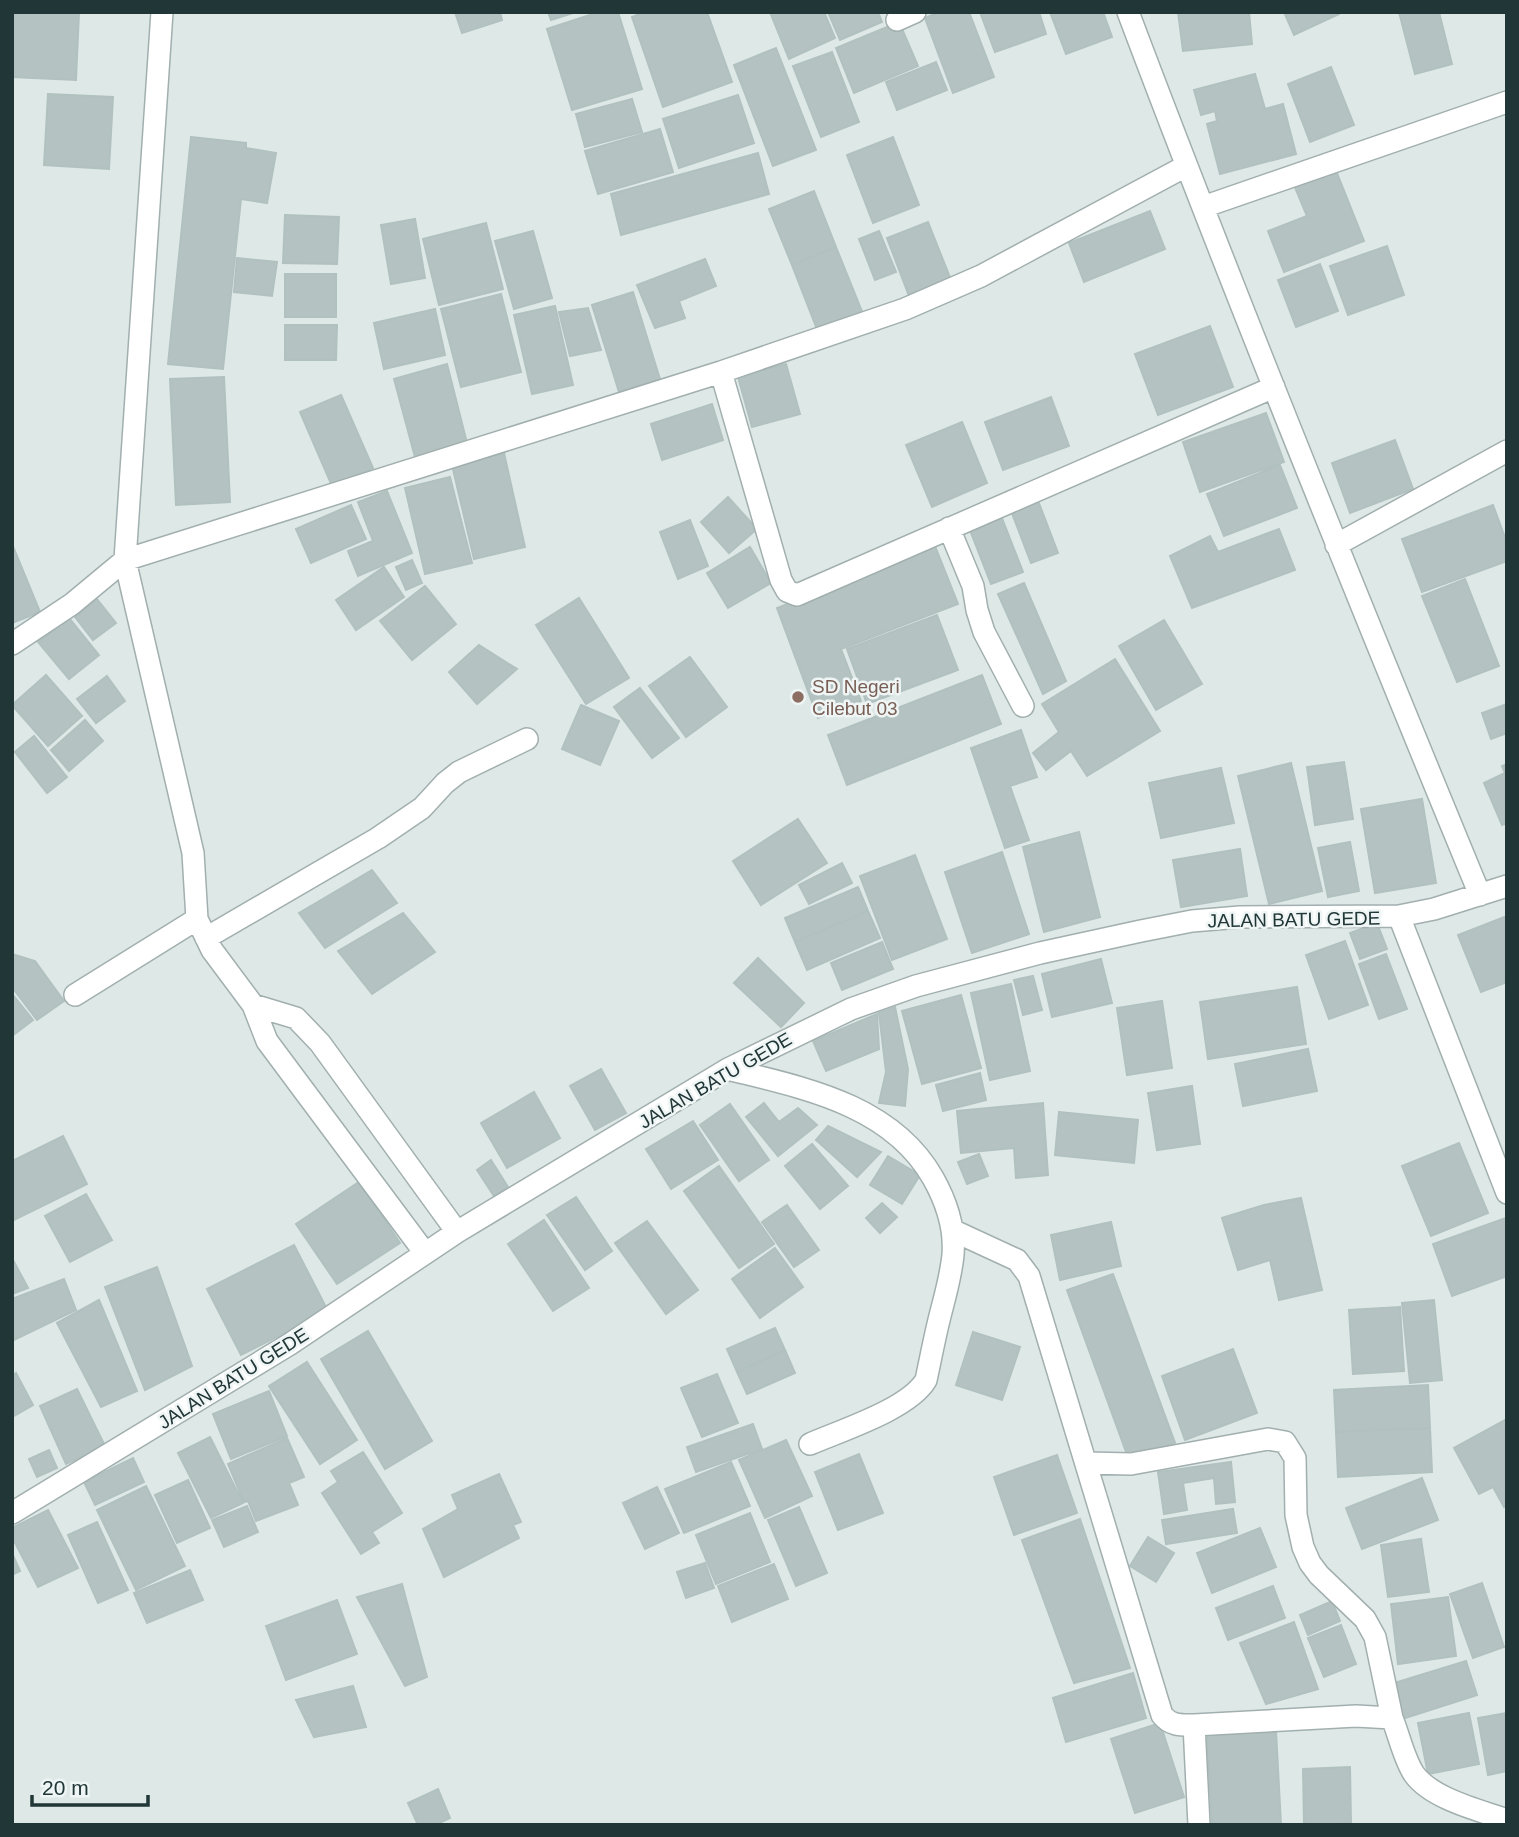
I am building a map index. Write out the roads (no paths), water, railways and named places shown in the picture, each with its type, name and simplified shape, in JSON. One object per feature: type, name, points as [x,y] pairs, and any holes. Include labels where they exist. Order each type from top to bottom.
[{"type":"street","points":[[162,12],[125,560],[193,853],[197,919],[206,938],[253,1005],[267,1041],[425,1254]]},
{"type":"street","points":[[1128,12],[1273,387],[1480,895]]},
{"type":"street","points":[[1203,207],[1507,102]]},
{"type":"street","points":[[12,644],[72,604],[125,560],[721,372],[905,309],[981,276],[1186,166]]},
{"type":"street","points":[[721,372],[781,580],[792,594],[797,595],[1273,387]]},
{"type":"street","points":[[1336,545],[1507,451]]},
{"type":"street","points":[[949,528],[973,586],[984,632],[1023,706]]},
{"type":"street","points":[[206,938],[378,838],[422,808],[459,772],[527,739]]},
{"type":"street","name":"JALAN BATU GEDE","points":[[12,1513],[279,1352],[457,1232],[728,1069],[851,1009],[916,986],[1040,953],[1192,921],[1240,917],[1399,916],[1507,886]]},
{"type":"street","points":[[1399,916],[1507,1192]]},
{"type":"street","points":[[75,995],[197,919]]},
{"type":"street","points":[[253,1005],[296,1018],[320,1043],[457,1232]]},
{"type":"street","points":[[728,1069],[814,1091],[881,1122],[905,1142],[926,1166],[943,1195],[951,1230],[953,1252],[950,1280],[926,1380],[921,1389],[904,1402],[810,1444]]},
{"type":"street","points":[[951,1230],[1017,1260],[1029,1276],[1162,1715],[1176,1725],[1356,1716],[1392,1718]]},
{"type":"street","points":[[1086,1463],[1131,1464],[1268,1439],[1284,1442],[1295,1458],[1296,1515],[1303,1547],[1319,1575],[1365,1619],[1375,1637],[1392,1718],[1413,1772],[1421,1782],[1448,1798],[1507,1820]]},
{"type":"street","points":[[1194,1725],[1199,1825]]},
{"type":"place","name":"SD Negeri Cilebut 03","points":[[798,697]]}]
